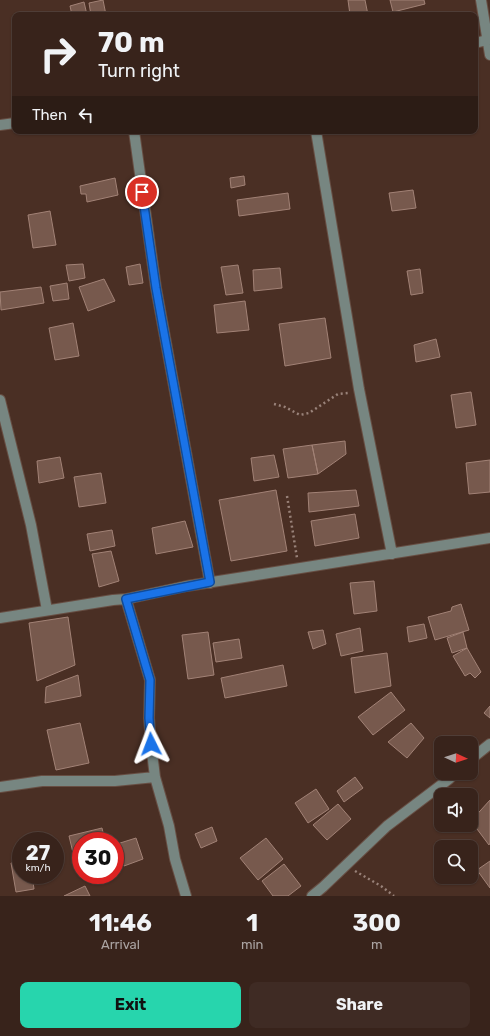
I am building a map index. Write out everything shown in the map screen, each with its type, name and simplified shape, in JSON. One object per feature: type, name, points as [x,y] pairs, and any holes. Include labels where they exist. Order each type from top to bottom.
[{"type":"street","points":[[481,0],[490,55]]},
{"type":"street","points":[[478,42],[487,40]]},
{"type":"street","points":[[0,125],[12,123]]},
{"type":"street","points":[[134,134],[157,296],[210,582]]},
{"type":"street","points":[[316,134],[359,389],[392,554]]},
{"type":"street","points":[[0,400],[32,525],[47,610]]},
{"type":"street","points":[[0,618],[126,599],[210,582],[490,538]]},
{"type":"street","points":[[126,599],[150,680],[149,718],[155,777],[169,826],[175,859],[186,896]]},
{"type":"street","points":[[478,753],[490,744]]},
{"type":"street","points":[[0,787],[42,781],[115,781],[155,777]]},
{"type":"street","points":[[312,896],[387,826],[448,780]]},
{"type":"path","points":[[274,404],[285,407],[300,415],[309,413],[338,394],[347,394],[359,389]]},
{"type":"path","points":[[287,496],[298,568]]},
{"type":"path","points":[[346,865],[381,886],[394,896]]},
{"type":"building","points":[[103,0],[105,12],[90,12],[89,3]]},
{"type":"building","points":[[348,0],[365,0],[367,12],[350,12]]},
{"type":"building","points":[[390,0],[424,0],[425,4],[393,12]]},
{"type":"building","points":[[84,2],[86,12],[71,12],[70,6]]},
{"type":"building","points":[[244,176],[245,185],[231,188],[230,178]]},
{"type":"building","points":[[115,178],[118,195],[87,202],[86,194],[81,194],[80,186]]},
{"type":"building","points":[[413,190],[416,208],[392,211],[389,193]]},
{"type":"building","points":[[288,193],[290,209],[239,216],[237,200]]},
{"type":"building","points":[[50,211],[56,245],[33,248],[28,215]]},
{"type":"building","points":[[83,264],[85,278],[69,281],[66,265]]},
{"type":"building","points":[[140,264],[143,283],[129,285],[126,267]]},
{"type":"building","points":[[238,265],[243,293],[226,295],[221,267]]},
{"type":"building","points":[[280,268],[282,288],[254,291],[253,270]]},
{"type":"building","points":[[420,269],[423,293],[411,295],[407,271]]},
{"type":"building","points":[[104,279],[115,301],[88,311],[79,287]]},
{"type":"building","points":[[67,283],[69,299],[53,301],[50,286]]},
{"type":"building","points":[[41,287],[44,303],[1,310],[0,292]]},
{"type":"building","points":[[245,301],[249,330],[217,333],[214,305]]},
{"type":"building","points":[[325,318],[331,358],[285,366],[279,324]]},
{"type":"building","points":[[73,323],[79,356],[55,360],[49,328]]},
{"type":"building","points":[[436,339],[440,357],[416,362],[414,345]]},
{"type":"building","points":[[471,392],[476,425],[456,428],[451,395]]},
{"type":"building","points":[[345,441],[346,454],[318,474],[312,445]]},
{"type":"building","points":[[312,445],[318,474],[288,478],[283,449]]},
{"type":"building","points":[[274,455],[279,477],[254,481],[251,458]]},
{"type":"building","points":[[60,457],[64,478],[39,483],[37,461]]},
{"type":"building","points":[[490,460],[490,492],[469,494],[466,463]]},
{"type":"building","points":[[101,473],[106,503],[79,507],[74,477]]},
{"type":"building","points":[[276,490],[287,551],[231,561],[219,500]]},
{"type":"building","points":[[356,490],[359,506],[309,512],[308,493]]},
{"type":"building","points":[[355,514],[359,538],[315,546],[311,521]]},
{"type":"building","points":[[185,521],[193,547],[156,554],[152,528]]},
{"type":"building","points":[[112,530],[115,546],[90,551],[87,534]]},
{"type":"building","points":[[111,551],[119,581],[99,587],[92,554]]},
{"type":"building","points":[[374,581],[377,611],[354,614],[350,583]]},
{"type":"building","points":[[461,604],[469,630],[435,640],[428,617],[451,611],[452,607]]},
{"type":"building","points":[[68,617],[75,665],[37,681],[29,623]]},
{"type":"building","points":[[424,624],[427,638],[409,642],[407,627]]},
{"type":"building","points":[[360,628],[363,651],[341,656],[336,634]]},
{"type":"building","points":[[323,630],[326,644],[313,649],[308,632]]},
{"type":"building","points":[[208,632],[214,675],[188,679],[182,635]]},
{"type":"building","points":[[463,632],[467,648],[452,653],[447,638]]},
{"type":"building","points":[[239,639],[242,658],[216,662],[213,643]]},
{"type":"building","points":[[467,648],[481,672],[475,678],[470,673],[465,676],[453,656]]},
{"type":"building","points":[[387,653],[391,686],[355,693],[351,658]]},
{"type":"building","points":[[283,665],[287,686],[225,698],[221,678]]},
{"type":"building","points":[[78,675],[81,696],[45,703],[46,687]]},
{"type":"building","points":[[391,692],[405,710],[373,735],[358,717]]},
{"type":"building","points":[[490,706],[490,718],[484,713]]},
{"type":"building","points":[[80,723],[89,763],[56,770],[47,730]]},
{"type":"building","points":[[411,723],[424,738],[407,758],[388,742]]},
{"type":"building","points":[[355,777],[363,788],[344,802],[337,791]]},
{"type":"building","points":[[316,789],[329,809],[308,823],[295,803]]},
{"type":"building","points":[[490,800],[489,845],[478,830],[478,813]]},
{"type":"building","points":[[338,804],[351,819],[327,840],[313,825]]},
{"type":"building","points":[[212,827],[217,841],[201,848],[195,834]]},
{"type":"building","points":[[102,828],[103,832],[86,832]]},
{"type":"building","points":[[72,835],[72,849],[69,836]]},
{"type":"building","points":[[136,838],[143,859],[124,866],[124,842]]},
{"type":"building","points":[[266,838],[283,859],[258,880],[240,858]]},
{"type":"building","points":[[490,861],[490,888],[478,871],[478,869]]},
{"type":"building","points":[[284,864],[301,886],[288,896],[273,896],[262,881]]},
{"type":"building","points":[[15,884],[33,884],[34,889],[16,892]]},
{"type":"building","points":[[85,886],[90,896],[64,896]]},
{"type":"route","points":[[142,192],[156,288],[210,582],[126,599],[150,680],[149,718],[151,744]]}]
